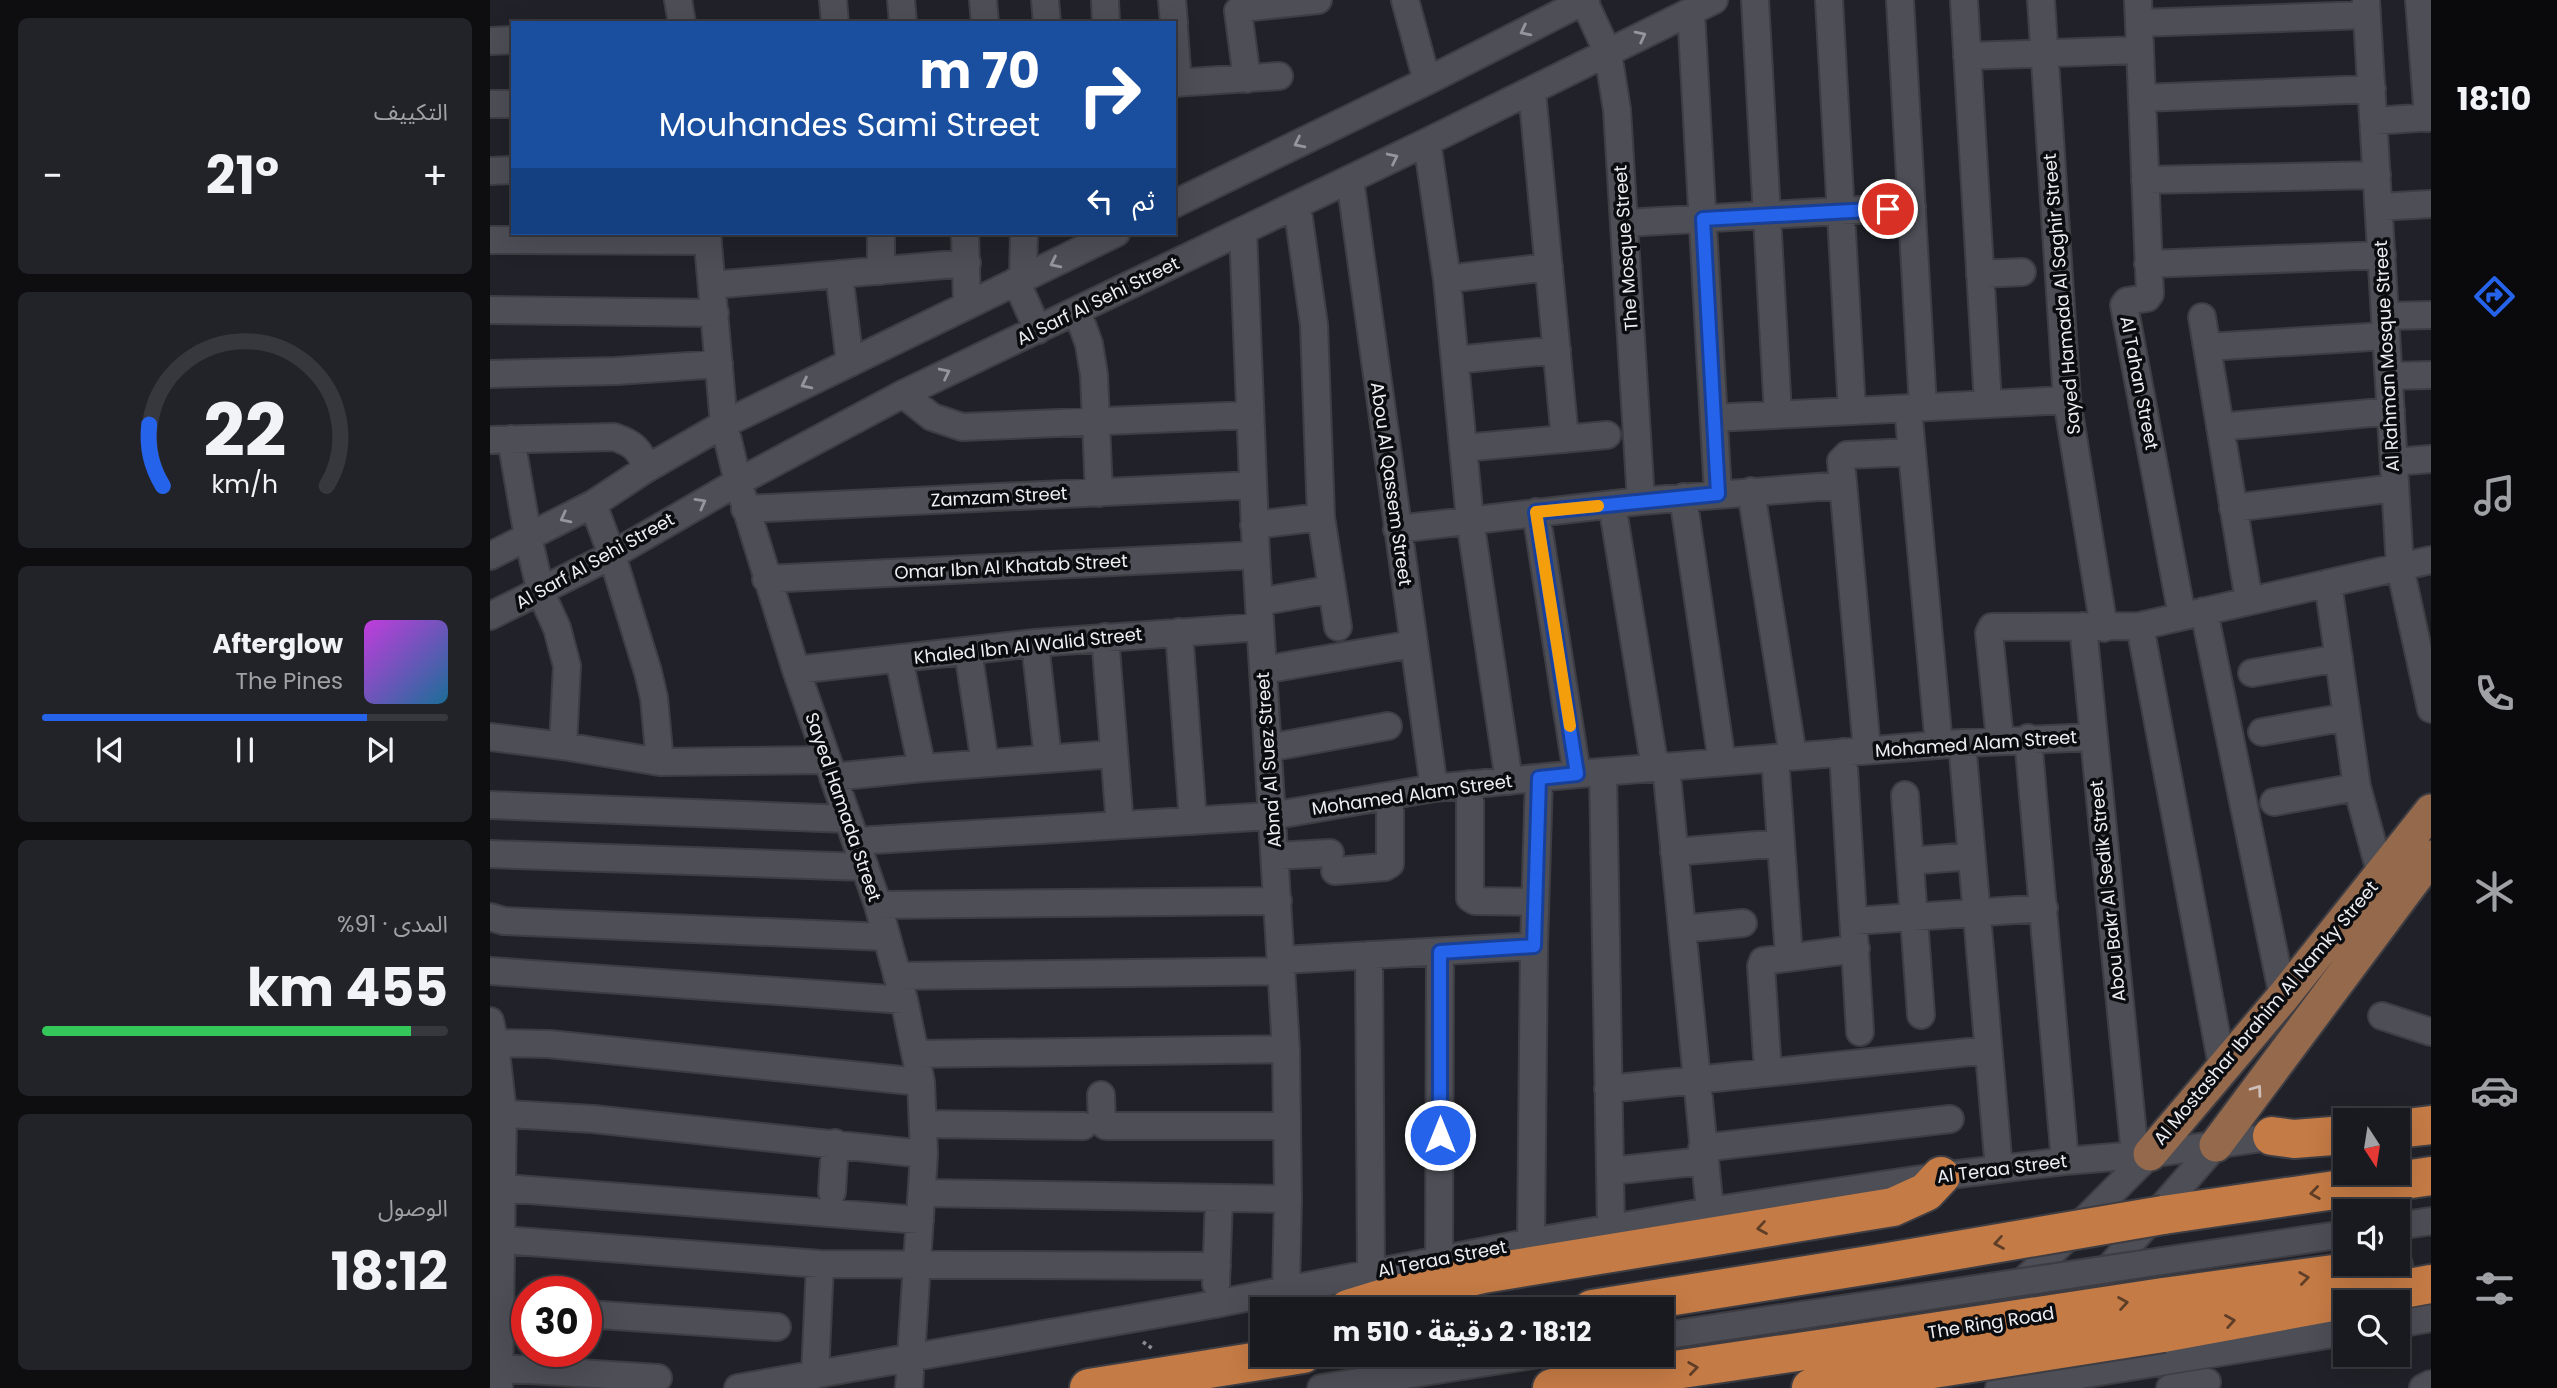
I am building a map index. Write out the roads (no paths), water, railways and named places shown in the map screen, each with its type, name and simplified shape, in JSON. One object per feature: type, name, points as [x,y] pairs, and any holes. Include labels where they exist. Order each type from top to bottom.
[{"type":"highway","points":[[2410,1128],[2431,1125]]},
{"type":"highway","points":[[2272,1136],[2294,1139],[2333,1136]]},
{"type":"highway","points":[[1390,1297],[1483,1274],[1893,1207],[1926,1192],[1941,1176]]},
{"type":"highway","points":[[1668,1297],[2163,1215],[2431,1176]]},
{"type":"highway","name":"The Ring Road","points":[[1811,1388],[1897,1368],[2163,1297],[2431,1261]]},
{"type":"highway","name":"The Ring Road","points":[[2163,1297],[2431,1284]]},
{"type":"highway","points":[[1190,1372],[1250,1346]]},
{"type":"highway","points":[[1089,1388],[1250,1363]]},
{"type":"highway","name":"The Ring Road","points":[[1552,1388],[1897,1368]]},
{"type":"main road","name":"Al Mostashar Ibrahim Al Namky Street","points":[[2216,1144],[2392,884],[2431,811]]},
{"type":"main road","name":"Al Mostashar Ibrahim Al Namky Street","points":[[2143,1155],[2223,1070],[2283,997],[2392,884],[2431,857]]},
{"type":"street","points":[[678,0],[682,21]]},
{"type":"street","points":[[833,0],[835,21]]},
{"type":"street","points":[[901,0],[903,21]]},
{"type":"street","points":[[983,0],[985,21]]},
{"type":"street","points":[[1045,0],[1047,21]]},
{"type":"street","points":[[1105,0],[1106,21]]},
{"type":"street","points":[[1172,0],[1174,21]]},
{"type":"street","points":[[1247,79],[1237,13],[1252,4],[1318,0]]},
{"type":"street","points":[[1405,0],[1427,81]]},
{"type":"street","points":[[1176,203],[1427,81],[1585,0]]},
{"type":"street","name":"The Mosque Street","points":[[1585,0],[1608,53],[1617,110],[1642,501]]},
{"type":"street","points":[[1755,0],[1778,414]]},
{"type":"street","points":[[1829,0],[1852,411]]},
{"type":"street","points":[[1900,0],[1912,207],[1916,407],[1912,452],[1950,744],[1971,856],[1999,1169]]},
{"type":"street","points":[[1964,0],[1988,404]]},
{"type":"street","name":"Sayed Hamada Al Saghir Street","points":[[2041,0],[2067,400],[2094,627]]},
{"type":"street","points":[[2374,121],[2429,118],[2419,0]]},
{"type":"street","points":[[1703,6],[1703,219],[1718,494]]},
{"type":"street","name":"Al Sarf Al Sehi Street","points":[[490,617],[541,593],[738,482],[903,394],[1703,6]]},
{"type":"street","points":[[2139,11],[2367,7]]},
{"type":"street","name":"Al Rahman Mosque Street","points":[[2367,7],[2400,567],[2431,709]]},
{"type":"street","name":"Al Tahan Street","points":[[2139,11],[2149,297],[2127,301],[2124,305],[2193,614]]},
{"type":"street","points":[[490,41],[511,40]]},
{"type":"street","points":[[1967,56],[2140,50]]},
{"type":"street","points":[[1176,83],[1279,76]]},
{"type":"street","points":[[2142,98],[2372,89]]},
{"type":"street","points":[[1532,91],[1565,439]]},
{"type":"street","points":[[490,104],[511,104]]},
{"type":"street","points":[[1427,142],[1447,279],[1470,520],[1509,781]]},
{"type":"street","points":[[490,171],[511,170]]},
{"type":"street","points":[[2145,180],[2377,175]]},
{"type":"street","name":"Abou Al Qassem Street","points":[[1350,179],[1434,788]]},
{"type":"street","points":[[2379,206],[2431,204]]},
{"type":"street","points":[[1297,205],[1314,324],[1321,517],[1338,627]]},
{"type":"street","points":[[1624,223],[1912,207]]},
{"type":"street","name":"Abna' Al Suez Street","points":[[1243,231],[1254,525],[1286,1049],[1286,1290]]},
{"type":"street","points":[[881,235],[881,271]]},
{"type":"street","points":[[965,235],[967,305]]},
{"type":"street","points":[[1024,235],[1020,280],[1038,330]]},
{"type":"street","points":[[490,556],[593,504],[646,469],[724,424],[1020,280],[1084,241],[1108,235]]},
{"type":"street","points":[[490,240],[707,237]]},
{"type":"street","name":"Sayed Hamada Street","points":[[707,237],[724,424],[738,482],[796,670],[878,905],[916,1054],[921,1083],[924,1154],[909,1388]]},
{"type":"street","points":[[2148,264],[2382,255]]},
{"type":"street","points":[[712,285],[967,263]]},
{"type":"street","points":[[1447,279],[1549,267]]},
{"type":"street","points":[[1980,274],[2022,272]]},
{"type":"street","points":[[839,274],[850,363]]},
{"type":"street","points":[[490,310],[715,313]]},
{"type":"street","points":[[1077,311],[1092,359],[1099,493]]},
{"type":"street","points":[[2207,347],[2386,326],[2431,315]]},
{"type":"street","points":[[2202,317],[2249,601]]},
{"type":"street","points":[[1455,360],[1556,350]]},
{"type":"street","points":[[490,374],[616,371],[719,364]]},
{"type":"street","points":[[2389,376],[2431,375]]},
{"type":"street","points":[[903,394],[932,416],[962,427],[1250,415]]},
{"type":"street","points":[[1714,418],[2067,400]]},
{"type":"street","points":[[2220,427],[2391,411]]},
{"type":"street","points":[[1463,447],[1608,435]]},
{"type":"street","points":[[564,746],[567,666],[557,628],[541,593],[501,440],[614,437],[628,441],[640,451],[646,469]]},
{"type":"street","points":[[1860,1032],[1854,921],[1855,751],[1841,463],[1845,456],[1912,452]]},
{"type":"street","points":[[2233,508],[2394,475],[2431,459]]},
{"type":"street","name":"Zamzam Street","points":[[745,509],[1253,485]]},
{"type":"street","points":[[1397,529],[1642,501],[1843,485]]},
{"type":"street","points":[[1751,491],[1784,757],[1781,843],[1789,957]]},
{"type":"street","points":[[1683,497],[1722,762]]},
{"type":"street","points":[[593,504],[648,672],[654,698],[660,762]]},
{"type":"street","points":[[1612,504],[1674,852],[1710,1210]]},
{"type":"street","points":[[1536,512],[1577,774]]},
{"type":"street","points":[[1254,525],[1321,517]]},
{"type":"street","name":"Omar Ibn Al Khatab Street","points":[[766,579],[1256,555]]},
{"type":"street","points":[[2000,740],[1990,628],[2140,626],[2431,560]]},
{"type":"street","points":[[2328,583],[2357,787],[2392,884]]},
{"type":"street","name":"Khaled Ibn Al Walid Street","points":[[796,670],[1035,643],[1179,632],[1259,615],[1332,589]]},
{"type":"street","points":[[2193,614],[2283,997]]},
{"type":"street","points":[[2140,626],[2223,1070]]},
{"type":"street","name":"Abou Bakr Al Sedik Street","points":[[2094,627],[2092,737],[2143,1155]]},
{"type":"street","points":[[1179,632],[1194,821]]},
{"type":"street","points":[[1105,637],[1120,825]]},
{"type":"street","points":[[1035,643],[1048,759]]},
{"type":"street","points":[[1263,670],[1413,643]]},
{"type":"street","points":[[968,651],[985,763]]},
{"type":"street","points":[[2252,673],[2339,658]]},
{"type":"street","points":[[899,659],[922,768]]},
{"type":"street","points":[[2262,732],[2347,717]]},
{"type":"street","points":[[1268,748],[1388,726]]},
{"type":"street","points":[[490,737],[660,762],[830,769],[922,768],[1114,754]]},
{"type":"street","name":"Mohamed Alam Street","points":[[490,805],[852,830],[1120,825],[1271,816],[1434,788],[1577,774],[2000,740],[2092,737]]},
{"type":"street","points":[[2028,738],[2065,1161]]},
{"type":"street","points":[[1604,772],[1611,1228]]},
{"type":"street","points":[[1531,1242],[1534,946],[1539,778]]},
{"type":"street","points":[[1470,785],[1470,898],[1475,901],[1535,902]]},
{"type":"street","points":[[2274,802],[2357,787]]},
{"type":"street","points":[[1905,795],[1921,1015]]},
{"type":"street","points":[[1275,856],[1385,867],[1390,864],[1390,796]]},
{"type":"street","points":[[1674,852],[1781,843]]},
{"type":"street","points":[[490,854],[865,867]]},
{"type":"street","points":[[1910,861],[1971,856]]},
{"type":"street","points":[[878,905],[1278,901]]},
{"type":"street","points":[[1854,921],[2044,908]]},
{"type":"street","points":[[490,917],[518,921],[886,937]]},
{"type":"street","points":[[1682,929],[1743,922]]},
{"type":"street","points":[[490,971],[901,988],[1282,966],[1369,955],[1534,946]]},
{"type":"street","points":[[1768,1072],[1762,964],[1766,960],[1856,949]]},
{"type":"street","points":[[1432,1262],[1425,1044],[1432,1035],[1441,1035],[1440,952]]},
{"type":"street","points":[[1369,955],[1371,1273]]},
{"type":"street","points":[[2382,1016],[2431,1032]]},
{"type":"street","points":[[658,1378],[497,1367],[506,1309],[496,1239],[496,1113],[492,1036],[921,1083]]},
{"type":"street","points":[[916,1054],[1286,1049]]},
{"type":"street","points":[[1608,1089],[1988,1050]]},
{"type":"street","points":[[1101,1095],[1102,1123],[1106,1126],[1287,1126]]},
{"type":"street","points":[[496,1113],[607,1120],[924,1154]]},
{"type":"street","points":[[2410,1118],[2431,1115]]},
{"type":"street","points":[[1611,1171],[1950,1119]]},
{"type":"street","points":[[924,1124],[1083,1126]]},
{"type":"street","name":"Al Teraa Street","points":[[738,1388],[1215,1304],[1710,1210],[1941,1176],[2143,1155],[2333,1128]]},
{"type":"street","points":[[832,1192],[835,1143]]},
{"type":"street","name":"Al Mostashar Ibrahim Al Namky Street","points":[[2007,1388],[2216,1144]]},
{"type":"street","name":"Al Mostashar Ibrahim Al Namky Street","points":[[1897,1368],[2143,1155]]},
{"type":"street","points":[[496,1187],[920,1220]]},
{"type":"street","points":[[922,1193],[1288,1199]]},
{"type":"street","points":[[1215,1304],[1219,1198]]},
{"type":"street","points":[[2410,1224],[2431,1221]]},
{"type":"street","points":[[1674,1334],[1889,1302],[2163,1297],[2333,1238]]},
{"type":"street","points":[[496,1239],[820,1264],[1217,1266]]},
{"type":"street","points":[[815,1375],[820,1264]]},
{"type":"street","points":[[602,1315],[777,1326]]},
{"type":"street","points":[[2410,1322],[2431,1318]]},
{"type":"street","points":[[2007,1388],[2333,1334]]},
{"type":"street","points":[[1321,1388],[1456,1367]]},
{"type":"street","points":[[2170,1388],[2207,1382]]}]
